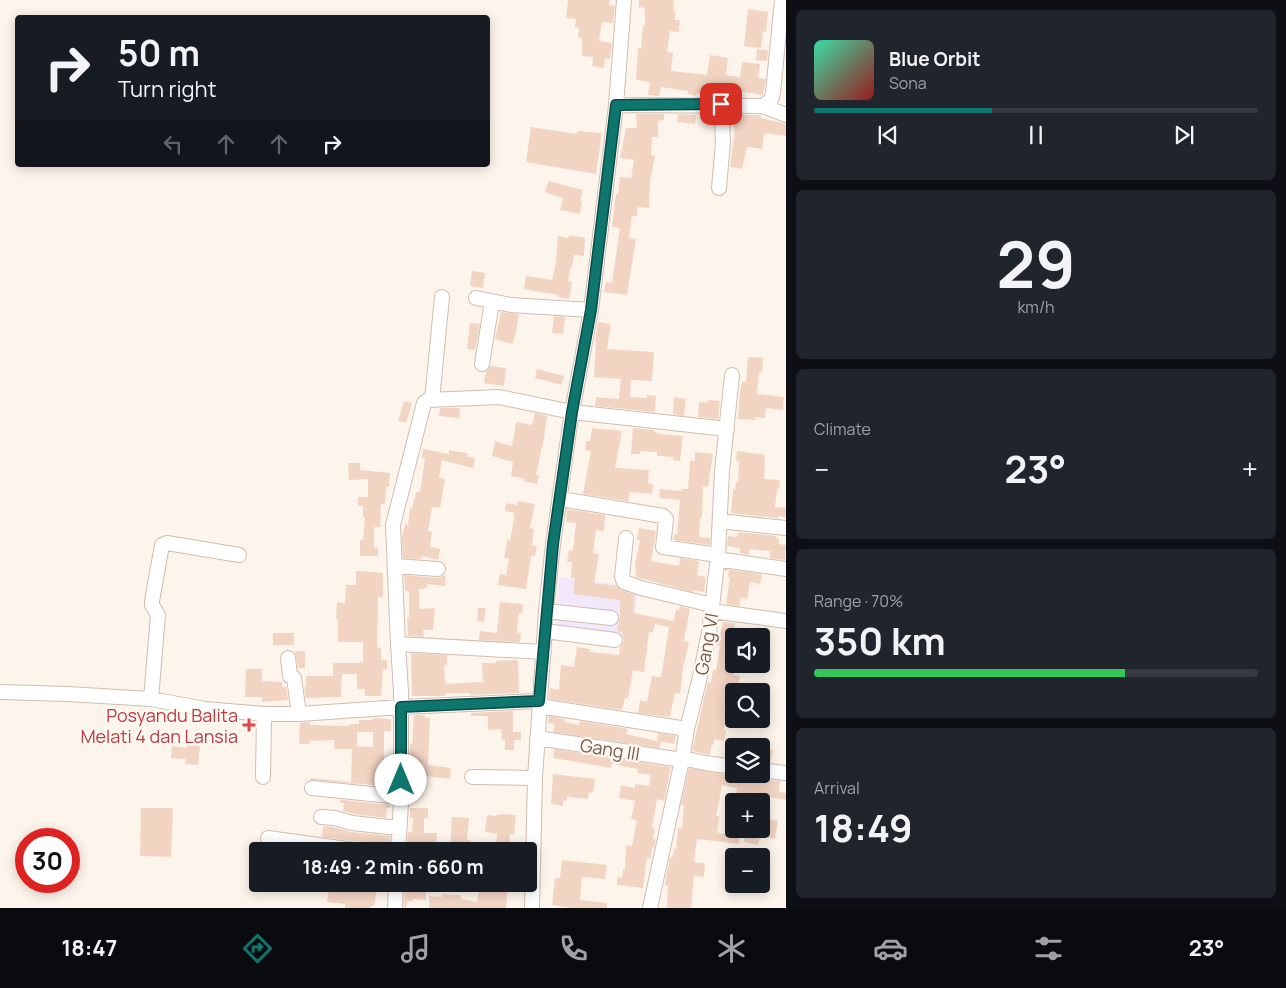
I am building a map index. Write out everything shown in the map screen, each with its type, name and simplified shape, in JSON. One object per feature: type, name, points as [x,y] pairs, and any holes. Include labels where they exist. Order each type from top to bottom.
[{"type":"street","points":[[532,908],[535,778],[546,611],[553,544],[561,499],[572,412],[591,310],[616,105],[624,0]]},
{"type":"street","points":[[763,106],[771,100],[773,93],[782,40],[782,0]]},
{"type":"street","points":[[616,105],[721,104],[763,106],[786,116]]},
{"type":"street","points":[[719,188],[723,142],[721,104]]},
{"type":"street","points":[[432,400],[442,297]]},
{"type":"street","points":[[476,298],[492,302],[591,310]]},
{"type":"street","points":[[482,364],[492,302]]},
{"type":"street","name":"Gang VI","points":[[650,908],[682,759],[686,729],[699,681],[712,608],[720,521],[722,471],[732,375]]},
{"type":"street","points":[[398,842],[401,797],[401,707],[393,525],[424,402],[426,400],[500,397],[572,412],[727,429]]},
{"type":"street","points":[[561,499],[663,516],[666,520],[663,547],[786,569]]},
{"type":"street","points":[[720,521],[786,528]]},
{"type":"street","points":[[626,538],[622,577],[624,582],[712,608],[786,621]]},
{"type":"street","points":[[151,699],[158,615],[152,605],[152,601],[162,545],[167,543],[239,555]]},
{"type":"street","points":[[395,566],[438,569]]},
{"type":"street","points":[[546,611],[611,618]]},
{"type":"street","points":[[545,631],[615,640]]},
{"type":"street","points":[[398,644],[544,652]]},
{"type":"street","points":[[288,658],[290,676],[294,679],[299,714]]},
{"type":"street","points":[[0,692],[151,699],[205,708],[264,714],[299,714],[401,707],[539,704],[686,729]]},
{"type":"street","points":[[263,777],[264,714]]},
{"type":"street","name":"Gang III","points":[[538,738],[725,766]]},
{"type":"street","points":[[770,771],[785,773]]},
{"type":"street","points":[[472,776],[535,778]]},
{"type":"street","points":[[312,788],[401,797]]},
{"type":"street","points":[[321,817],[399,828]]},
{"type":"street","points":[[268,838],[296,842]]},
{"type":"street","points":[[395,908],[396,892]]},
{"type":"shaded area","points":[[559,577],[638,587],[633,637],[555,630]]},
{"type":"building","points":[[568,0],[610,0],[609,5],[615,6],[613,23],[602,22],[599,41],[612,43],[610,59],[605,59],[604,68],[592,66],[593,57],[582,56],[582,38],[578,38],[579,28],[575,27],[576,19],[566,18]]},
{"type":"building","points":[[639,0],[674,0],[673,11],[675,11],[675,20],[680,20],[679,32],[670,31],[667,52],[673,53],[671,71],[707,75],[710,55],[728,58],[726,75],[740,77],[742,62],[760,64],[758,78],[766,79],[763,95],[726,89],[725,92],[706,91],[705,94],[697,93],[696,96],[688,94],[688,91],[661,87],[659,96],[648,95],[650,82],[636,80],[638,48],[641,49],[643,26],[645,26],[645,8],[639,7]]},
{"type":"building","points":[[748,9],[768,12],[766,32],[763,31],[761,48],[744,46]]},
{"type":"building","points":[[757,49],[768,50],[767,61],[756,60]]},
{"type":"building","points":[[636,114],[664,114],[664,120],[658,121],[658,137],[652,137],[651,155],[655,156],[650,181],[649,208],[638,207],[637,216],[632,216],[629,238],[636,239],[627,295],[604,292],[606,282],[612,283],[620,228],[612,227],[616,194],[618,194],[620,177],[631,178],[634,160],[620,158],[626,128],[637,128]]},
{"type":"building","points":[[678,114],[696,115],[695,124],[677,122]]},
{"type":"building","points":[[735,115],[761,115],[761,118],[786,124],[786,136],[764,134],[762,149],[747,147],[742,169],[730,167]]},
{"type":"building","points":[[531,127],[577,134],[578,131],[602,133],[596,174],[526,162]]},
{"type":"building","points":[[548,181],[583,190],[580,201],[582,202],[580,214],[560,210],[563,198],[545,192]]},
{"type":"building","points":[[569,235],[585,238],[584,256],[574,255],[571,266],[568,281],[572,282],[569,299],[558,297],[558,295],[524,289],[526,276],[552,280],[556,263],[558,236],[568,238]]},
{"type":"building","points":[[472,271],[485,273],[483,288],[470,286]]},
{"type":"building","points":[[501,312],[519,314],[512,344],[495,339]]},
{"type":"building","points":[[554,316],[565,317],[563,334],[552,333]]},
{"type":"building","points":[[598,322],[611,324],[607,349],[654,352],[652,381],[631,380],[630,397],[647,398],[647,395],[656,396],[655,412],[595,406],[596,397],[619,399],[621,379],[594,377],[595,342]]},
{"type":"building","points":[[470,323],[480,324],[475,350],[467,349]]},
{"type":"building","points":[[748,357],[763,358],[762,372],[759,372],[757,394],[784,397],[783,410],[766,408],[765,418],[755,417],[755,420],[738,419],[740,392],[742,382],[746,382]]},
{"type":"building","points":[[490,366],[506,368],[504,386],[484,383],[486,372]]},
{"type":"building","points":[[537,369],[564,376],[561,385],[535,378]]},
{"type":"building","points":[[674,397],[686,399],[684,416],[673,414]]},
{"type":"building","points":[[708,400],[720,401],[718,419],[698,417],[699,402],[708,403]]},
{"type":"building","points":[[404,401],[412,403],[406,423],[398,421]]},
{"type":"building","points":[[440,408],[460,408],[459,418],[439,416]]},
{"type":"building","points":[[535,413],[547,416],[536,475],[539,475],[537,484],[511,476],[513,462],[492,456],[495,441],[512,446],[516,422],[532,425]]},
{"type":"building","points":[[592,428],[622,431],[615,468],[649,470],[648,483],[653,484],[652,494],[630,492],[628,501],[583,494],[591,451],[585,450],[586,441],[590,441]]},
{"type":"building","points":[[633,428],[654,430],[657,434],[683,436],[680,461],[673,460],[673,457],[657,456],[657,452],[640,451],[640,454],[631,454]]},
{"type":"building","points":[[423,449],[449,454],[449,450],[468,453],[467,457],[475,458],[473,468],[442,460],[439,478],[445,479],[440,508],[432,507],[428,531],[432,532],[430,547],[440,549],[438,560],[421,556],[421,559],[403,558],[402,538],[405,524],[408,525],[410,508],[412,509],[416,492],[420,492],[425,459],[422,458]]},
{"type":"building","points":[[737,451],[765,455],[764,479],[780,480],[775,507],[786,508],[786,517],[778,516],[778,518],[731,513],[733,489],[735,490],[736,482],[738,482],[739,461],[736,460]]},
{"type":"building","points":[[695,452],[713,454],[708,487],[703,486],[702,518],[700,518],[699,537],[710,538],[710,545],[673,540],[674,534],[677,535],[680,500],[659,498],[660,489],[682,491],[682,489],[688,489],[690,461],[695,461]]},
{"type":"building","points":[[348,463],[360,463],[360,470],[390,473],[389,487],[386,487],[385,504],[381,504],[380,527],[374,527],[374,548],[378,548],[378,556],[360,556],[360,540],[363,540],[365,517],[363,517],[363,506],[358,506],[358,497],[368,497],[368,479],[349,480]]},
{"type":"building","points":[[518,501],[535,504],[530,528],[534,529],[532,545],[537,546],[535,556],[531,556],[526,589],[498,585],[500,574],[506,575],[509,559],[504,558],[507,540],[510,541],[514,519],[514,513],[505,511],[506,503],[517,505]]},
{"type":"building","points":[[567,509],[605,515],[604,531],[596,530],[593,553],[599,554],[594,583],[617,586],[621,590],[635,595],[633,613],[674,621],[676,610],[679,610],[680,606],[690,609],[684,641],[689,642],[680,694],[675,693],[670,717],[638,713],[640,700],[647,702],[652,676],[661,677],[669,627],[655,624],[653,632],[649,632],[644,672],[633,670],[628,698],[625,698],[622,710],[549,699],[550,688],[559,690],[561,665],[574,667],[577,647],[590,649],[590,652],[619,655],[620,647],[624,641],[622,632],[617,631],[620,618],[620,600],[573,594],[575,578],[571,578],[572,562],[567,562],[569,550],[573,551],[576,523],[566,522]]},
{"type":"building","points":[[639,528],[656,531],[651,561],[679,566],[680,558],[699,561],[697,575],[706,577],[704,592],[693,590],[693,592],[636,577],[635,565],[640,540],[637,540]]},
{"type":"building","points":[[738,532],[776,536],[779,539],[779,544],[786,545],[785,560],[770,558],[770,551],[749,549],[749,555],[740,553],[740,548],[727,546],[728,536],[737,537]]},
{"type":"building","points":[[725,569],[762,574],[760,584],[750,582],[747,599],[741,598],[739,606],[726,604],[730,578],[728,577],[729,571],[725,571]]},
{"type":"building","points":[[356,571],[383,573],[383,598],[378,597],[377,647],[381,648],[381,660],[387,660],[387,669],[383,669],[381,696],[365,696],[365,689],[357,689],[357,674],[342,674],[341,697],[306,698],[304,687],[306,687],[306,676],[333,676],[333,663],[363,662],[363,642],[338,642],[338,619],[336,619],[337,602],[345,603],[346,585],[356,585]]},
{"type":"building","points":[[404,575],[437,578],[446,575],[445,586],[427,584],[427,588],[419,589],[419,609],[435,608],[433,630],[423,630],[424,637],[408,636],[409,591],[405,591]]},
{"type":"building","points":[[500,602],[523,604],[522,614],[519,613],[517,633],[521,633],[520,642],[479,640],[480,631],[497,633]]},
{"type":"building","points":[[478,608],[486,608],[484,622],[477,621]]},
{"type":"building","points":[[723,622],[735,623],[734,628],[725,628],[725,673],[734,673],[734,675],[740,676],[739,683],[725,683],[724,730],[726,731],[724,741],[714,739],[710,755],[692,751],[708,682],[711,683],[713,670],[716,670],[720,646],[716,645],[718,634],[720,634]]},
{"type":"building","points":[[273,633],[294,633],[294,645],[273,645]]},
{"type":"building","points":[[295,651],[305,651],[305,668],[298,668]]},
{"type":"building","points":[[411,653],[447,655],[447,665],[444,665],[445,684],[483,682],[482,663],[518,660],[519,693],[470,695],[470,693],[445,693],[445,696],[412,696]]},
{"type":"building","points":[[246,669],[262,669],[262,681],[282,682],[282,687],[286,687],[288,700],[262,702],[262,697],[245,697]]},
{"type":"building","points":[[527,710],[513,711],[513,732],[521,732],[521,740],[514,740],[514,750],[505,750],[505,740],[502,740],[501,729],[488,730],[488,716],[471,716],[471,713]]},
{"type":"building","points":[[414,715],[425,715],[425,718],[430,718],[428,765],[451,768],[450,779],[419,775],[419,772],[410,771],[410,744],[412,744]]},
{"type":"building","points":[[549,716],[565,719],[564,722],[579,725],[580,721],[628,729],[626,734],[661,742],[660,748],[553,732],[555,724],[548,723]]},
{"type":"building","points":[[373,718],[391,719],[391,731],[384,731],[384,757],[385,760],[392,760],[392,768],[381,769],[380,785],[384,786],[310,780],[310,778],[351,782],[352,749],[334,749],[334,740],[310,741],[310,744],[299,744],[300,723],[310,722],[310,725],[349,726],[349,724],[359,724],[359,720],[373,720]],"holes":[[[357,732],[373,732],[373,747],[357,746]]]},
{"type":"building","points":[[658,733],[676,736],[674,744],[657,741]]},
{"type":"building","points":[[187,745],[200,746],[198,765],[185,764],[186,759],[171,758],[172,746],[187,748]]},
{"type":"building","points":[[554,749],[671,767],[664,801],[657,799],[652,827],[655,828],[653,839],[656,839],[654,848],[652,847],[651,858],[647,858],[643,888],[617,885],[617,877],[622,878],[623,869],[625,870],[626,845],[632,846],[637,820],[631,819],[635,801],[619,798],[621,785],[635,788],[635,784],[649,786],[651,775],[638,773],[638,769],[612,764],[611,768],[553,758]]},
{"type":"building","points":[[770,750],[773,750],[770,762]]},
{"type":"building","points":[[689,768],[725,775],[725,783],[770,783],[770,780],[780,781],[779,792],[786,793],[786,800],[770,797],[770,793],[736,793],[737,788],[722,785],[716,816],[719,816],[717,833],[725,834],[725,838],[740,838],[739,844],[697,839],[694,862],[705,863],[704,877],[694,876],[691,908],[667,908],[668,886],[665,885],[666,877],[670,857],[673,857],[674,849],[676,850],[678,828],[682,828],[684,806],[681,804]]},
{"type":"building","points":[[553,774],[595,779],[593,793],[589,792],[588,799],[567,797],[567,801],[563,800],[563,806],[551,804]]},
{"type":"building","points":[[324,798],[390,805],[390,808],[387,808],[386,818],[354,814],[343,811],[344,803],[340,803],[340,800]]},
{"type":"building","points":[[141,808],[173,808],[171,857],[140,856]]},
{"type":"building","points":[[410,808],[428,808],[428,818],[424,818],[424,833],[437,833],[436,842],[407,842],[408,832],[412,832],[413,818],[410,818]]},
{"type":"building","points":[[487,815],[516,815],[514,835],[510,834],[510,842],[497,842],[497,834],[485,832]]},
{"type":"building","points":[[452,817],[469,818],[467,840],[471,840],[471,842],[451,842]]},
{"type":"building","points":[[770,820],[778,821],[775,839],[770,838]]},
{"type":"building","points":[[323,826],[351,832],[390,836],[390,842],[362,842],[322,837]]},
{"type":"building","points":[[745,838],[760,838],[758,845],[744,842]]},
{"type":"building","points":[[562,860],[607,865],[605,879],[582,877],[580,900],[607,903],[607,908],[572,908],[552,905],[555,878],[560,878]]},
{"type":"building","points":[[329,892],[377,892],[374,906],[370,908],[345,908],[345,904],[327,902]]},
{"type":"building","points":[[405,892],[426,892],[426,900],[413,899],[413,901],[407,901],[406,908],[404,908]]},
{"type":"building","points":[[479,892],[507,892],[506,908],[429,908],[429,896],[442,897],[442,894],[461,895],[461,899],[477,902]]},
{"type":"place","name":"Posyandu Balita Melati 4 dan Lansia","points":[[249,725]]},
{"type":"route","points":[[401,780],[401,707],[539,701],[553,544],[561,499],[572,412],[591,310],[616,105],[721,104]]}]
